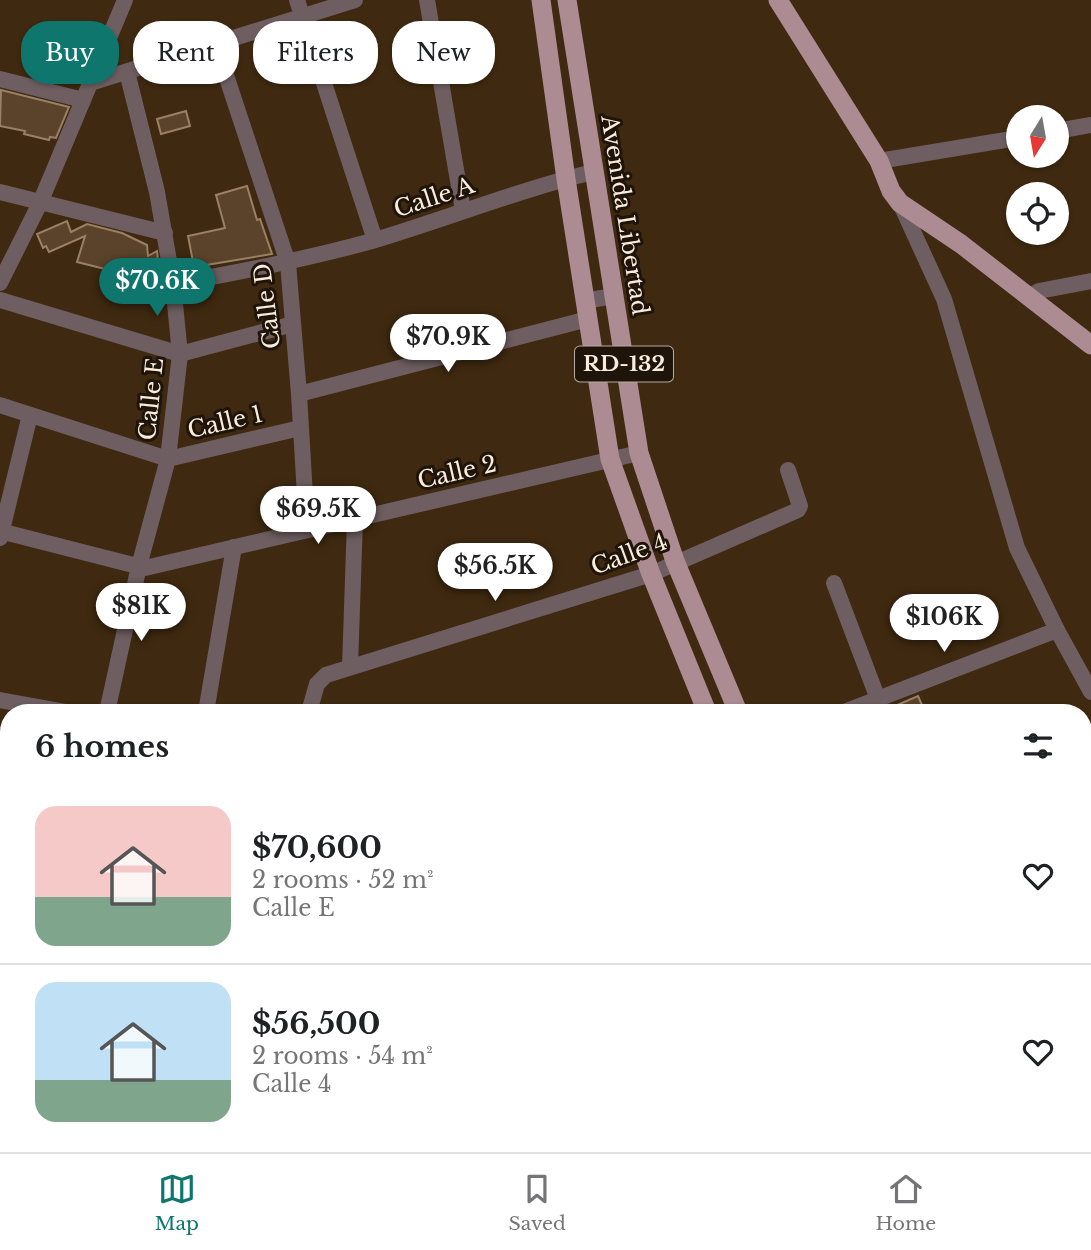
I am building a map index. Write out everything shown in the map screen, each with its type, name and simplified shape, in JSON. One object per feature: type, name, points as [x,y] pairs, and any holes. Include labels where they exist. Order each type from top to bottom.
[{"type":"main road","name":"RD-132","points":[[541,0],[610,459],[651,573],[704,704]]},
{"type":"main road","name":"Avenida Libertad","points":[[567,0],[639,453],[675,562],[735,704]]},
{"type":"main road","points":[[778,0],[879,161],[891,191],[900,203],[961,244],[1091,345]]},
{"type":"street","points":[[116,21],[125,0]]},
{"type":"street","points":[[297,0],[375,240]]},
{"type":"street","points":[[239,38],[355,0]]},
{"type":"street","points":[[428,0],[463,210]]},
{"type":"street","points":[[119,74],[133,70]]},
{"type":"street","name":"Calle E","points":[[109,704],[139,566],[168,459],[180,354],[165,233],[127,72]]},
{"type":"street","points":[[0,79],[83,100]]},
{"type":"street","points":[[0,283],[40,202],[90,84]]},
{"type":"street","name":"Calle D","points":[[229,84],[288,263],[307,530]]},
{"type":"street","points":[[1069,129],[1091,125]]},
{"type":"street","points":[[879,161],[1006,140]]},
{"type":"street","name":"Calle A","points":[[173,284],[288,263],[375,240],[463,210],[593,172]]},
{"type":"street","points":[[0,192],[165,233]]},
{"type":"street","points":[[900,203],[944,299],[1017,548],[1091,692]]},
{"type":"street","points":[[1028,297],[1039,291],[1091,281]]},
{"type":"street","points":[[299,394],[587,310],[613,296]]},
{"type":"street","points":[[0,300],[180,354],[293,324]]},
{"type":"street","name":"Calle 1","points":[[0,405],[168,459],[300,428]]},
{"type":"street","points":[[0,534],[30,415]]},
{"type":"street","name":"Calle 2","points":[[0,534],[145,568],[639,453]]},
{"type":"street","name":"Calle 4","points":[[311,704],[317,684],[326,675],[651,573],[799,510],[788,470]]},
{"type":"street","points":[[350,667],[355,519]]},
{"type":"street","points":[[207,704],[234,547]]},
{"type":"street","points":[[834,583],[878,699]]},
{"type":"street","points":[[865,704],[1057,630]]},
{"type":"street","points":[[0,700],[22,704]]},
{"type":"building","points":[[1,90],[69,107],[56,138],[50,137],[49,140],[0,126]]},
{"type":"building","points":[[186,111],[190,126],[161,134],[157,119]]},
{"type":"building","points":[[247,186],[257,220],[260,219],[272,254],[194,267],[188,236],[225,228],[216,195]]},
{"type":"building","points":[[67,221],[71,232],[87,224],[122,233],[147,245],[148,256],[157,251],[158,260],[153,281],[77,262],[85,236],[49,252],[46,246],[43,248],[37,234]]},
{"type":"building","points":[[918,696],[922,704],[900,704]]}]
